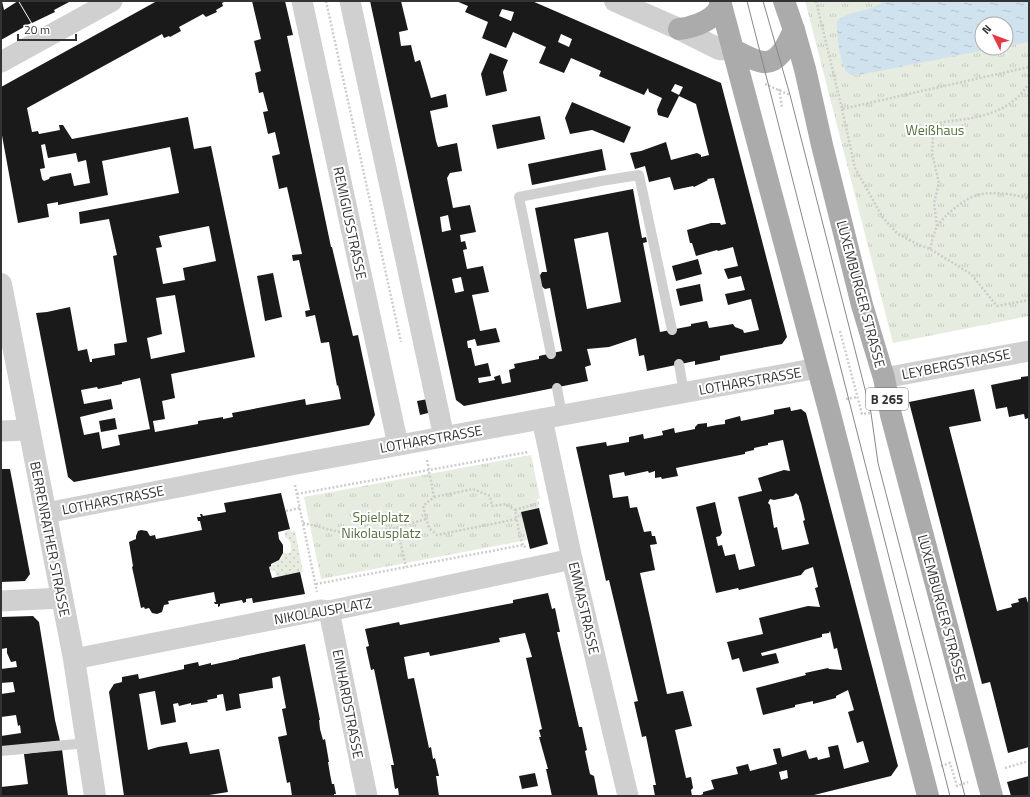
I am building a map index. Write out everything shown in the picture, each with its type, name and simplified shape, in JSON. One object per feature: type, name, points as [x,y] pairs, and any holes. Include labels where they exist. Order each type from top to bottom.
[{"type":"main road","name":"LUXEMBURGER STRASSE","points":[[784,1],[805,69],[822,145],[862,305],[884,378],[891,415],[992,796]]},
{"type":"main road","points":[[679,29],[690,28],[703,22],[716,13],[721,3]]},
{"type":"main road","points":[[721,3],[818,368],[925,795]]},
{"type":"main road","points":[[733,50],[763,62],[770,61],[778,56],[785,48],[794,30]]},
{"type":"street","points":[[1,62],[112,1]]},
{"type":"street","name":"REMIGIUSSTRASSE","points":[[302,1],[398,445]]},
{"type":"street","points":[[350,1],[444,436]]},
{"type":"street","points":[[615,1],[679,29],[719,49],[733,50]]},
{"type":"street","name":"BERRENRATHER STRASSE","points":[[1,284],[74,659],[95,796]]},
{"type":"street","name":"LEYBERGSTRASSE","points":[[884,378],[1029,351]]},
{"type":"street","name":"LOTHARSTRASSE","points":[[46,512],[444,436],[818,368]]},
{"type":"street","name":"EMMASTRASSE","points":[[536,420],[572,559],[628,796]]},
{"type":"street","points":[[1,432],[29,430]]},
{"type":"street","name":"NIKOLAUSPLATZ","points":[[74,659],[325,611],[572,559]]},
{"type":"street","points":[[1,601],[62,598]]},
{"type":"street","name":"EINHARDSTRASSE","points":[[325,611],[367,796]]},
{"type":"lane","points":[[551,354],[519,198],[601,181],[639,175],[672,330]]},
{"type":"lane","points":[[679,364],[684,393]]},
{"type":"lane","points":[[557,388],[562,415]]},
{"type":"lane","points":[[1,751],[87,743]]},
{"type":"path","points":[[326,1],[401,344]]},
{"type":"path","points":[[816,1],[855,168],[883,218],[898,234],[930,249],[971,274],[996,306],[1029,300]]},
{"type":"path","points":[[842,109],[1029,67]]},
{"type":"path","points":[[763,83],[783,91]]},
{"type":"path","points":[[930,249],[937,226],[934,203],[939,184],[932,153],[933,136],[937,123],[981,117],[998,110],[1017,98],[1029,84]]},
{"type":"path","points":[[779,89],[782,107]]},
{"type":"path","points":[[937,226],[957,207],[977,195],[994,194],[1019,196],[1029,199]]},
{"type":"path","points":[[840,331],[862,414],[866,414]]},
{"type":"path","points":[[853,398],[858,397]]},
{"type":"path","points":[[297,494],[533,451]]},
{"type":"path","points":[[427,458],[434,497]]},
{"type":"path","points":[[291,465],[316,584],[325,611]]},
{"type":"path","points":[[517,519],[437,535],[429,528],[423,506],[434,497],[473,489],[490,496],[492,506],[506,504],[515,510],[517,519],[520,537],[528,551]]},
{"type":"path","points":[[515,510],[538,503]]},
{"type":"path","points":[[286,511],[300,508]]},
{"type":"path","points":[[303,523],[352,535],[397,527],[426,519]]},
{"type":"path","points":[[397,527],[406,567]]},
{"type":"path","points":[[316,584],[523,544]]},
{"type":"path","points":[[1003,769],[1029,761]]},
{"type":"path","points":[[946,764],[950,763],[957,786],[966,783]]},
{"type":"green space","name":"Weißhaus","points":[[805,1],[1029,1],[1029,316],[893,343]]},
{"type":"green space","name":"Spielplatz Nikolausplatz","points":[[531,455],[540,498],[537,499],[539,508],[521,512],[527,540],[321,579],[304,497]]},
{"type":"green space","points":[[289,530],[291,532],[295,531],[303,572],[276,577],[275,570],[270,571],[269,567],[282,558],[283,553],[290,553],[291,544],[285,537],[285,532]]},
{"type":"water","points":[[887,1],[1029,1],[1029,42],[1014,45],[1014,16],[974,16],[974,52],[854,76],[846,71],[840,54],[837,21],[846,15],[868,9]]},
{"type":"building","points":[[1,1],[4,10],[18,1],[31,23],[1,40]]},
{"type":"building","points":[[19,1],[71,1],[54,10],[55,12],[32,23]]},
{"type":"building","points":[[157,1],[226,1],[222,3],[223,6],[216,10],[217,12],[206,17],[203,14],[179,27],[181,31],[170,37],[164,38],[162,34],[27,108],[32,132],[38,131],[39,134],[60,130],[59,125],[63,125],[72,139],[188,117],[194,149],[211,146],[255,357],[171,374],[175,398],[162,401],[165,419],[153,421],[155,432],[198,424],[198,421],[233,417],[232,413],[305,399],[306,405],[341,399],[338,385],[337,386],[329,342],[321,343],[315,315],[306,317],[305,311],[310,310],[299,260],[293,261],[292,255],[302,254],[287,187],[279,189],[272,156],[280,154],[275,132],[268,134],[263,112],[268,111],[263,92],[259,93],[255,73],[261,71],[254,41],[261,39],[252,1],[285,1],[293,35],[287,36],[331,247],[353,336],[358,335],[375,415],[369,425],[74,482],[68,477],[36,313],[70,307],[78,351],[87,349],[90,362],[92,362],[92,359],[115,355],[114,344],[127,342],[113,256],[117,255],[109,219],[80,224],[79,212],[179,193],[170,147],[102,161],[108,195],[58,205],[58,202],[47,204],[49,217],[18,223],[1,130],[1,87]],"holes":[[[45,144],[48,158],[76,153],[78,162],[86,160],[90,183],[74,186],[71,173],[50,177],[44,181],[42,179],[40,169],[45,168],[41,145]],[[209,226],[216,261],[183,268],[185,280],[163,284],[156,248],[162,247],[159,236]],[[175,295],[185,352],[151,359],[147,338],[162,334],[156,298]],[[140,378],[150,429],[118,435],[120,445],[102,449],[99,432],[84,435],[80,417],[113,409],[111,399],[84,404],[81,390],[97,387],[98,389],[122,384],[122,382]]]},
{"type":"building","points":[[370,1],[401,1],[408,30],[399,32],[401,46],[411,45],[415,62],[420,60],[431,98],[446,94],[448,107],[430,111],[436,141],[438,147],[457,143],[462,171],[450,173],[447,178],[453,208],[470,205],[476,232],[460,235],[461,242],[465,241],[467,249],[463,250],[467,269],[483,266],[489,292],[472,295],[480,331],[496,328],[500,342],[477,346],[475,339],[467,341],[468,348],[471,348],[475,366],[488,363],[491,376],[478,378],[479,383],[495,380],[494,377],[500,375],[502,384],[511,382],[509,370],[515,368],[514,364],[539,359],[539,356],[562,351],[550,288],[545,289],[540,285],[539,277],[542,272],[547,272],[535,208],[633,189],[642,238],[646,237],[647,242],[643,243],[660,332],[691,326],[691,324],[707,321],[709,328],[733,324],[735,327],[743,330],[744,333],[759,330],[751,299],[728,305],[725,294],[745,290],[741,276],[728,279],[724,269],[738,266],[733,247],[696,256],[692,243],[690,243],[687,230],[711,223],[720,223],[721,225],[726,224],[714,178],[707,179],[708,180],[694,187],[674,190],[670,177],[649,182],[645,166],[635,169],[630,153],[641,151],[666,142],[671,160],[697,153],[701,155],[701,157],[709,155],[696,104],[679,96],[668,118],[658,115],[657,110],[662,98],[649,92],[648,88],[644,95],[599,76],[601,71],[571,58],[564,73],[539,63],[546,47],[513,32],[506,48],[482,38],[488,22],[465,12],[468,6],[456,1],[532,1],[721,83],[787,337],[782,344],[720,356],[720,360],[695,365],[695,361],[647,371],[644,355],[639,356],[636,338],[609,347],[587,349],[591,365],[585,367],[588,381],[464,406],[456,400]],"holes":[[[502,9],[514,12],[511,21],[499,16]],[[561,34],[572,39],[569,47],[558,42]],[[675,84],[683,87],[679,95],[671,91]],[[448,215],[451,230],[442,232],[440,217]],[[608,232],[621,302],[587,309],[574,239]],[[461,277],[464,291],[455,293],[452,279]]]},
{"type":"building","points":[[490,53],[508,60],[503,72],[507,91],[486,96],[481,74]]},
{"type":"building","points":[[572,102],[631,127],[624,143],[592,130],[570,134],[565,118]]},
{"type":"building","points":[[540,116],[545,139],[497,149],[492,125]]},
{"type":"building","points":[[602,149],[606,170],[532,185],[528,164]]},
{"type":"building","points":[[698,259],[702,274],[676,281],[672,266]]},
{"type":"building","points":[[273,273],[282,317],[265,321],[257,276]]},
{"type":"building","points":[[700,284],[703,301],[680,306],[676,289]]},
{"type":"building","points":[[1029,376],[1029,418],[1025,419],[1024,414],[1009,417],[1007,407],[996,409],[991,385]]},
{"type":"building","points":[[974,389],[981,421],[949,427],[997,611],[1012,607],[1011,604],[1019,602],[1018,599],[1026,597],[1029,603],[1029,747],[1008,753],[990,682],[982,684],[909,402]]},
{"type":"building","points":[[428,399],[432,412],[420,415],[417,401]]},
{"type":"building","points":[[790,407],[791,411],[801,409],[806,413],[898,766],[891,776],[810,796],[699,796],[703,794],[703,792],[714,789],[711,780],[738,774],[736,767],[748,764],[750,771],[777,764],[773,749],[780,748],[782,757],[806,750],[809,759],[817,757],[818,760],[830,757],[828,747],[838,745],[844,769],[869,762],[863,741],[857,743],[848,712],[854,710],[848,690],[836,696],[836,698],[813,704],[813,701],[795,705],[795,707],[763,715],[756,688],[806,675],[805,673],[828,668],[842,670],[837,648],[834,649],[830,631],[829,633],[822,634],[822,637],[761,653],[762,656],[776,653],[779,663],[743,672],[739,658],[732,660],[727,642],[763,634],[759,618],[808,606],[820,607],[815,588],[818,587],[813,567],[805,570],[801,575],[739,590],[738,588],[716,593],[696,507],[715,502],[722,533],[720,536],[716,537],[718,546],[722,545],[725,556],[735,554],[739,570],[755,566],[738,497],[762,491],[758,478],[784,470],[790,471],[783,440],[754,448],[754,450],[745,452],[745,454],[676,468],[678,476],[662,479],[661,477],[655,478],[655,471],[625,476],[624,472],[609,475],[613,498],[628,496],[630,508],[637,507],[644,532],[651,531],[652,536],[655,536],[657,544],[650,545],[655,570],[640,573],[667,694],[683,691],[692,726],[675,730],[686,778],[691,777],[693,788],[691,790],[692,796],[655,796],[653,785],[656,785],[646,736],[642,737],[634,702],[638,701],[609,580],[606,581],[576,447],[606,442],[607,446],[629,442],[629,437],[643,434],[644,439],[663,435],[662,431],[674,428],[675,433],[695,429],[698,424],[707,423],[707,427],[725,424],[725,420],[740,416],[741,421],[774,414],[774,410]],"holes":[[[796,493],[799,496],[801,503],[805,520],[803,521],[809,544],[782,550],[777,527],[774,528],[770,505],[768,503],[770,499],[774,500],[793,496]],[[787,770],[788,778],[781,780],[779,772]]]},
{"type":"building","points":[[115,418],[117,429],[101,432],[99,421]]},
{"type":"building","points":[[1,469],[10,469],[30,574],[25,581],[1,582]]},
{"type":"building","points":[[281,493],[290,529],[278,532],[279,539],[283,545],[283,553],[279,560],[271,564],[269,567],[272,578],[300,572],[305,594],[253,603],[252,598],[246,599],[246,602],[243,603],[242,600],[220,604],[218,607],[218,604],[215,604],[214,602],[216,602],[214,592],[168,601],[169,604],[164,605],[162,612],[157,614],[152,613],[149,608],[141,608],[132,567],[129,542],[136,539],[138,531],[147,531],[150,536],[155,535],[156,539],[202,530],[200,521],[198,521],[197,517],[201,517],[200,514],[203,516],[226,512],[224,503]]},
{"type":"building","points":[[539,508],[548,544],[530,549],[521,512]]},
{"type":"building","points":[[548,593],[552,609],[555,608],[560,632],[557,632],[579,727],[582,727],[590,774],[594,776],[598,796],[552,796],[546,769],[548,769],[539,737],[541,737],[539,730],[542,729],[526,658],[532,657],[525,633],[499,638],[500,642],[430,656],[429,652],[404,657],[408,679],[414,678],[429,748],[431,747],[433,759],[435,758],[439,776],[436,776],[439,796],[399,796],[398,788],[395,789],[391,765],[394,765],[374,669],[371,670],[366,647],[369,646],[365,629],[399,622],[400,625],[513,603],[513,600]]},
{"type":"building","points":[[33,616],[39,622],[55,720],[60,741],[1,747],[1,736],[21,733],[16,715],[1,717],[1,694],[15,692],[13,682],[1,683],[1,669],[17,667],[16,661],[11,662],[7,653],[7,648],[1,649],[1,617]]},
{"type":"building","points":[[305,644],[320,720],[320,729],[323,740],[325,739],[332,784],[334,784],[336,794],[334,794],[334,796],[292,796],[290,782],[287,783],[278,737],[287,735],[282,709],[286,708],[280,676],[272,678],[273,688],[239,694],[241,708],[226,711],[223,694],[217,695],[217,698],[207,700],[208,702],[191,705],[191,703],[179,706],[178,703],[173,704],[176,722],[161,725],[155,691],[139,694],[148,750],[187,742],[190,754],[219,749],[228,792],[203,796],[124,796],[109,692],[114,684],[122,682],[122,677],[138,674],[139,679],[184,669],[184,665],[198,662],[199,666],[211,663],[211,665]]},
{"type":"building","points":[[62,749],[68,796],[1,796],[1,787],[28,784],[24,754]]},
{"type":"building","points":[[535,773],[538,786],[522,789],[519,776]]},
{"type":"building","points":[[1029,776],[1029,796],[1011,796],[1007,782]]},
{"type":"tram line","points":[[747,1],[950,796]]},
{"type":"tram line","points":[[763,1],[790,95],[867,397],[871,413],[878,463],[965,796]]}]
